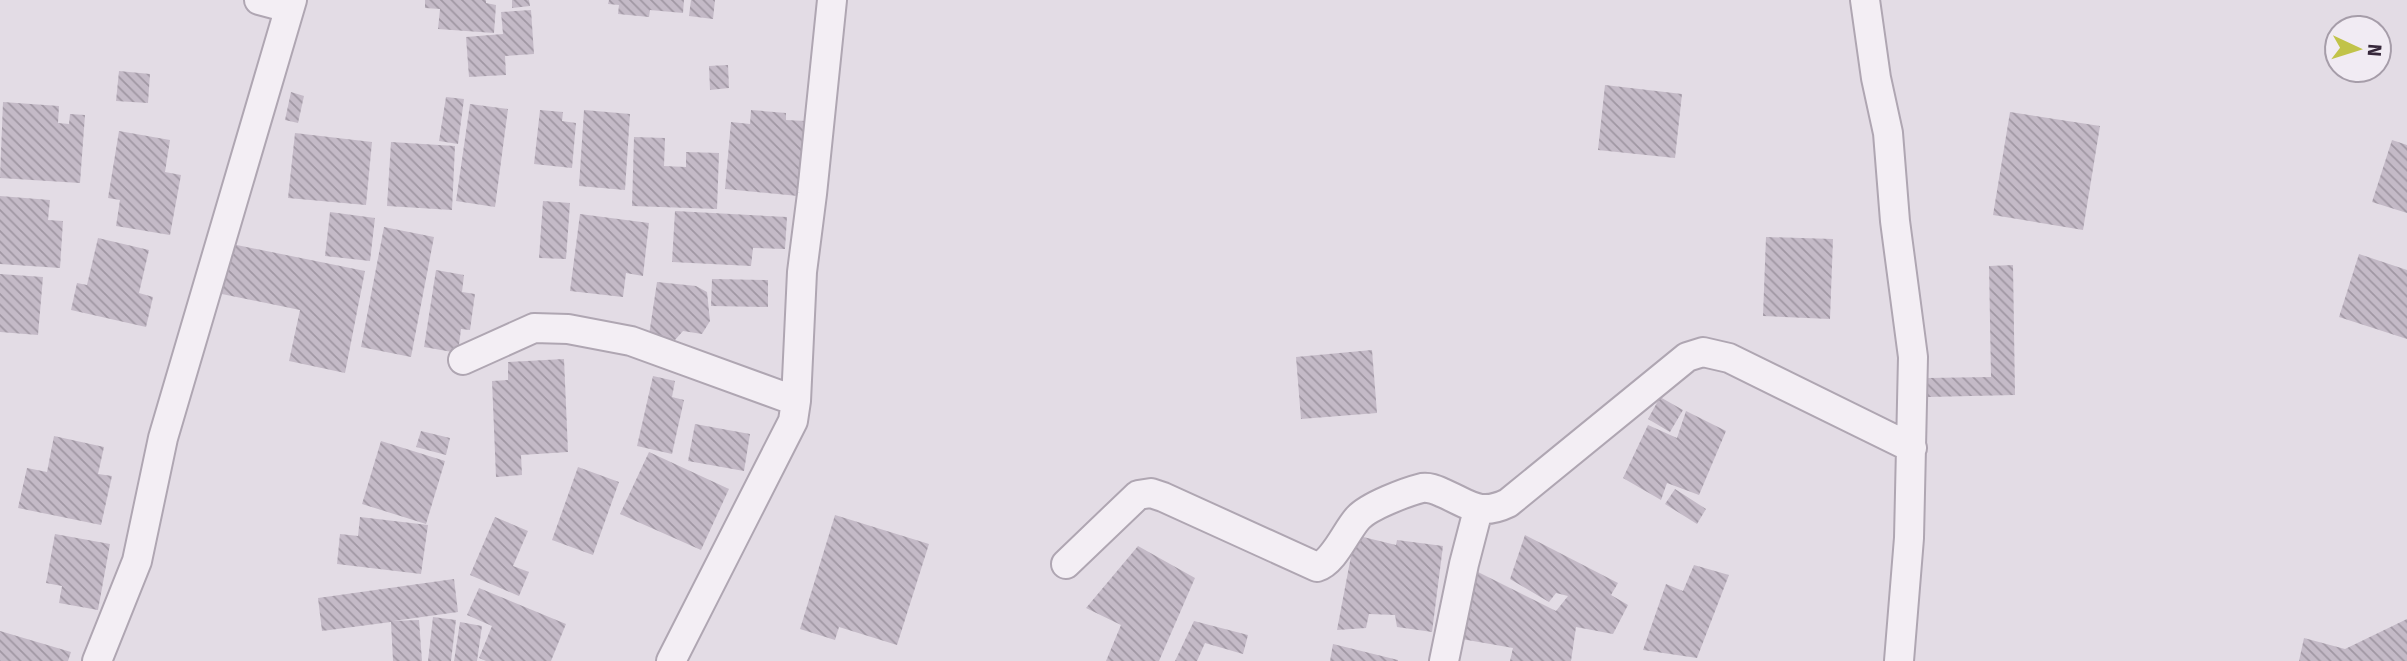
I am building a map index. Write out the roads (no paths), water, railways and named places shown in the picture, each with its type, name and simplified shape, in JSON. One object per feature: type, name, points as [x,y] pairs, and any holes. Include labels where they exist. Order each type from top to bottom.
[{"type":"street","points":[[97,661],[137,561],[163,438],[290,4],[259,0]]},
{"type":"street","points":[[671,661],[793,421],[802,272],[832,0]]},
{"type":"street","points":[[1865,0],[1876,78],[1888,133],[1895,221],[1913,357],[1909,538],[1899,661]]},
{"type":"street","points":[[463,360],[534,328],[568,329],[631,341],[796,401]]},
{"type":"street","points":[[1066,564],[1138,495],[1144,493],[1163,497],[1317,567],[1326,562],[1359,516],[1421,488],[1433,489],[1478,510],[1495,509],[1508,503],[1687,357],[1703,352],[1729,358],[1912,448]]},
{"type":"street","points":[[1444,661],[1478,510]]}]
